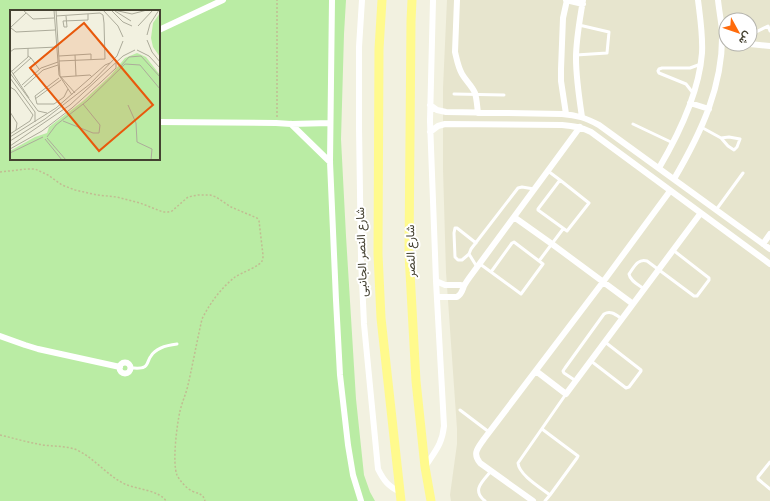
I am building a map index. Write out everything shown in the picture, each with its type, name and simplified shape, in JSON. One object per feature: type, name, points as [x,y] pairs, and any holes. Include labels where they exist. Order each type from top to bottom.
[{"type":"main road","points":[[382,0],[379,57],[378,262],[381,318],[401,497]]},
{"type":"main road","name":"شارع النصر","points":[[412,0],[409,254],[416,381],[425,467],[431,501]]},
{"type":"street","points":[[160,30],[224,0]]},
{"type":"street","points":[[332,0],[330,162],[340,375],[348,445],[353,475],[361,501]]},
{"type":"street","name":"شارع النصر الجانبى","points":[[362,0],[359,128],[361,259],[364,324],[378,469],[383,479],[401,497]]},
{"type":"street","points":[[425,467],[439,446],[443,437],[444,426],[430,132],[432,0]]},
{"type":"street","points":[[457,0],[456,60],[459,68],[475,94],[478,113]]},
{"type":"street","points":[[566,114],[561,81],[563,18],[566,0],[583,2],[576,55],[582,117]]},
{"type":"street","points":[[659,168],[683,122],[701,64],[702,36],[698,0]]},
{"type":"street","points":[[718,0],[720,12]]},
{"type":"street","points":[[758,45],[770,46]]},
{"type":"street","points":[[674,179],[689,152],[709,109],[716,86],[722,52]]},
{"type":"street","points":[[690,103],[709,109]]},
{"type":"street","points":[[430,105],[437,110],[446,112],[566,114],[589,119],[770,249]]},
{"type":"street","points":[[469,113],[470,124]]},
{"type":"street","points":[[160,122],[291,124],[330,123]]},
{"type":"street","points":[[291,124],[330,162]]},
{"type":"street","points":[[430,132],[438,126],[445,124],[580,127],[591,132],[700,214],[770,264]]},
{"type":"street","points":[[437,297],[460,296],[464,286],[478,265],[580,127]]},
{"type":"street","points":[[533,501],[480,463],[476,458],[476,451],[670,191]]},
{"type":"street","points":[[536,371],[566,394],[700,214]]},
{"type":"street","points":[[514,217],[633,304]]},
{"type":"street","points":[[732,236],[739,226]]},
{"type":"street","points":[[763,244],[770,234]]},
{"type":"street","points":[[436,281],[445,285],[464,286]]},
{"type":"street","points":[[0,336],[25,346],[120,367],[120,371],[123,374],[128,373],[131,368]]},
{"type":"lane","points":[[576,55],[607,53],[609,32],[580,25]]},
{"type":"lane","points":[[758,31],[768,26],[770,30]]},
{"type":"lane","points":[[693,93],[686,84],[659,73],[659,69],[690,68],[701,64]]},
{"type":"lane","points":[[454,94],[504,95]]},
{"type":"lane","points":[[633,124],[672,143]]},
{"type":"lane","points":[[701,127],[721,138],[734,150],[738,147],[740,139],[729,137],[721,138]]},
{"type":"lane","points":[[548,171],[560,180],[589,202],[567,232],[538,210],[560,180]]},
{"type":"lane","points":[[716,210],[743,173]]},
{"type":"lane","points":[[476,243],[455,228],[455,257],[456,259],[460,260],[469,254],[518,188],[522,187],[534,189]]},
{"type":"lane","points":[[539,261],[563,229]]},
{"type":"lane","points":[[469,254],[478,265],[491,272],[521,294],[543,264],[514,242],[491,272]]},
{"type":"lane","points":[[644,289],[629,276],[640,261],[643,260],[648,261],[694,296],[697,296],[709,280],[709,278],[673,250]]},
{"type":"lane","points":[[576,382],[564,373],[565,368],[604,314],[611,312],[622,319]]},
{"type":"lane","points":[[591,361],[626,388],[629,387],[641,370],[606,342]]},
{"type":"lane","points":[[131,368],[145,367],[154,352],[165,346],[177,344]]},
{"type":"lane","points":[[550,495],[526,477],[520,471],[518,464],[566,394]]},
{"type":"lane","points":[[460,410],[489,432]]},
{"type":"lane","points":[[542,430],[578,456],[545,501]]},
{"type":"lane","points":[[770,462],[758,477],[758,479],[770,489]]},
{"type":"lane","points":[[485,501],[479,496],[478,489],[491,471]]},
{"type":"path","points":[[276,123],[277,0]]},
{"type":"path","points":[[0,172],[35,169],[48,175],[62,185],[75,190],[97,195],[117,197],[140,203],[163,212],[172,211],[188,198],[198,195],[210,195],[257,218],[259,221],[263,260],[260,264],[231,281],[214,299],[208,308],[202,319],[187,388],[180,412],[175,446],[175,467],[178,476],[186,486],[192,491],[204,496],[205,501]]},
{"type":"path","points":[[0,435],[39,445],[63,447],[76,450],[94,461],[117,480],[159,495],[166,501]]},
{"type":"shaded area","points":[[447,0],[770,0],[770,501],[451,501],[450,495],[457,444],[457,429],[446,272],[443,169],[443,88]]},
{"type":"green space","points":[[0,0],[346,0],[341,139],[346,236],[356,399],[364,475],[375,501],[0,501]]}]
